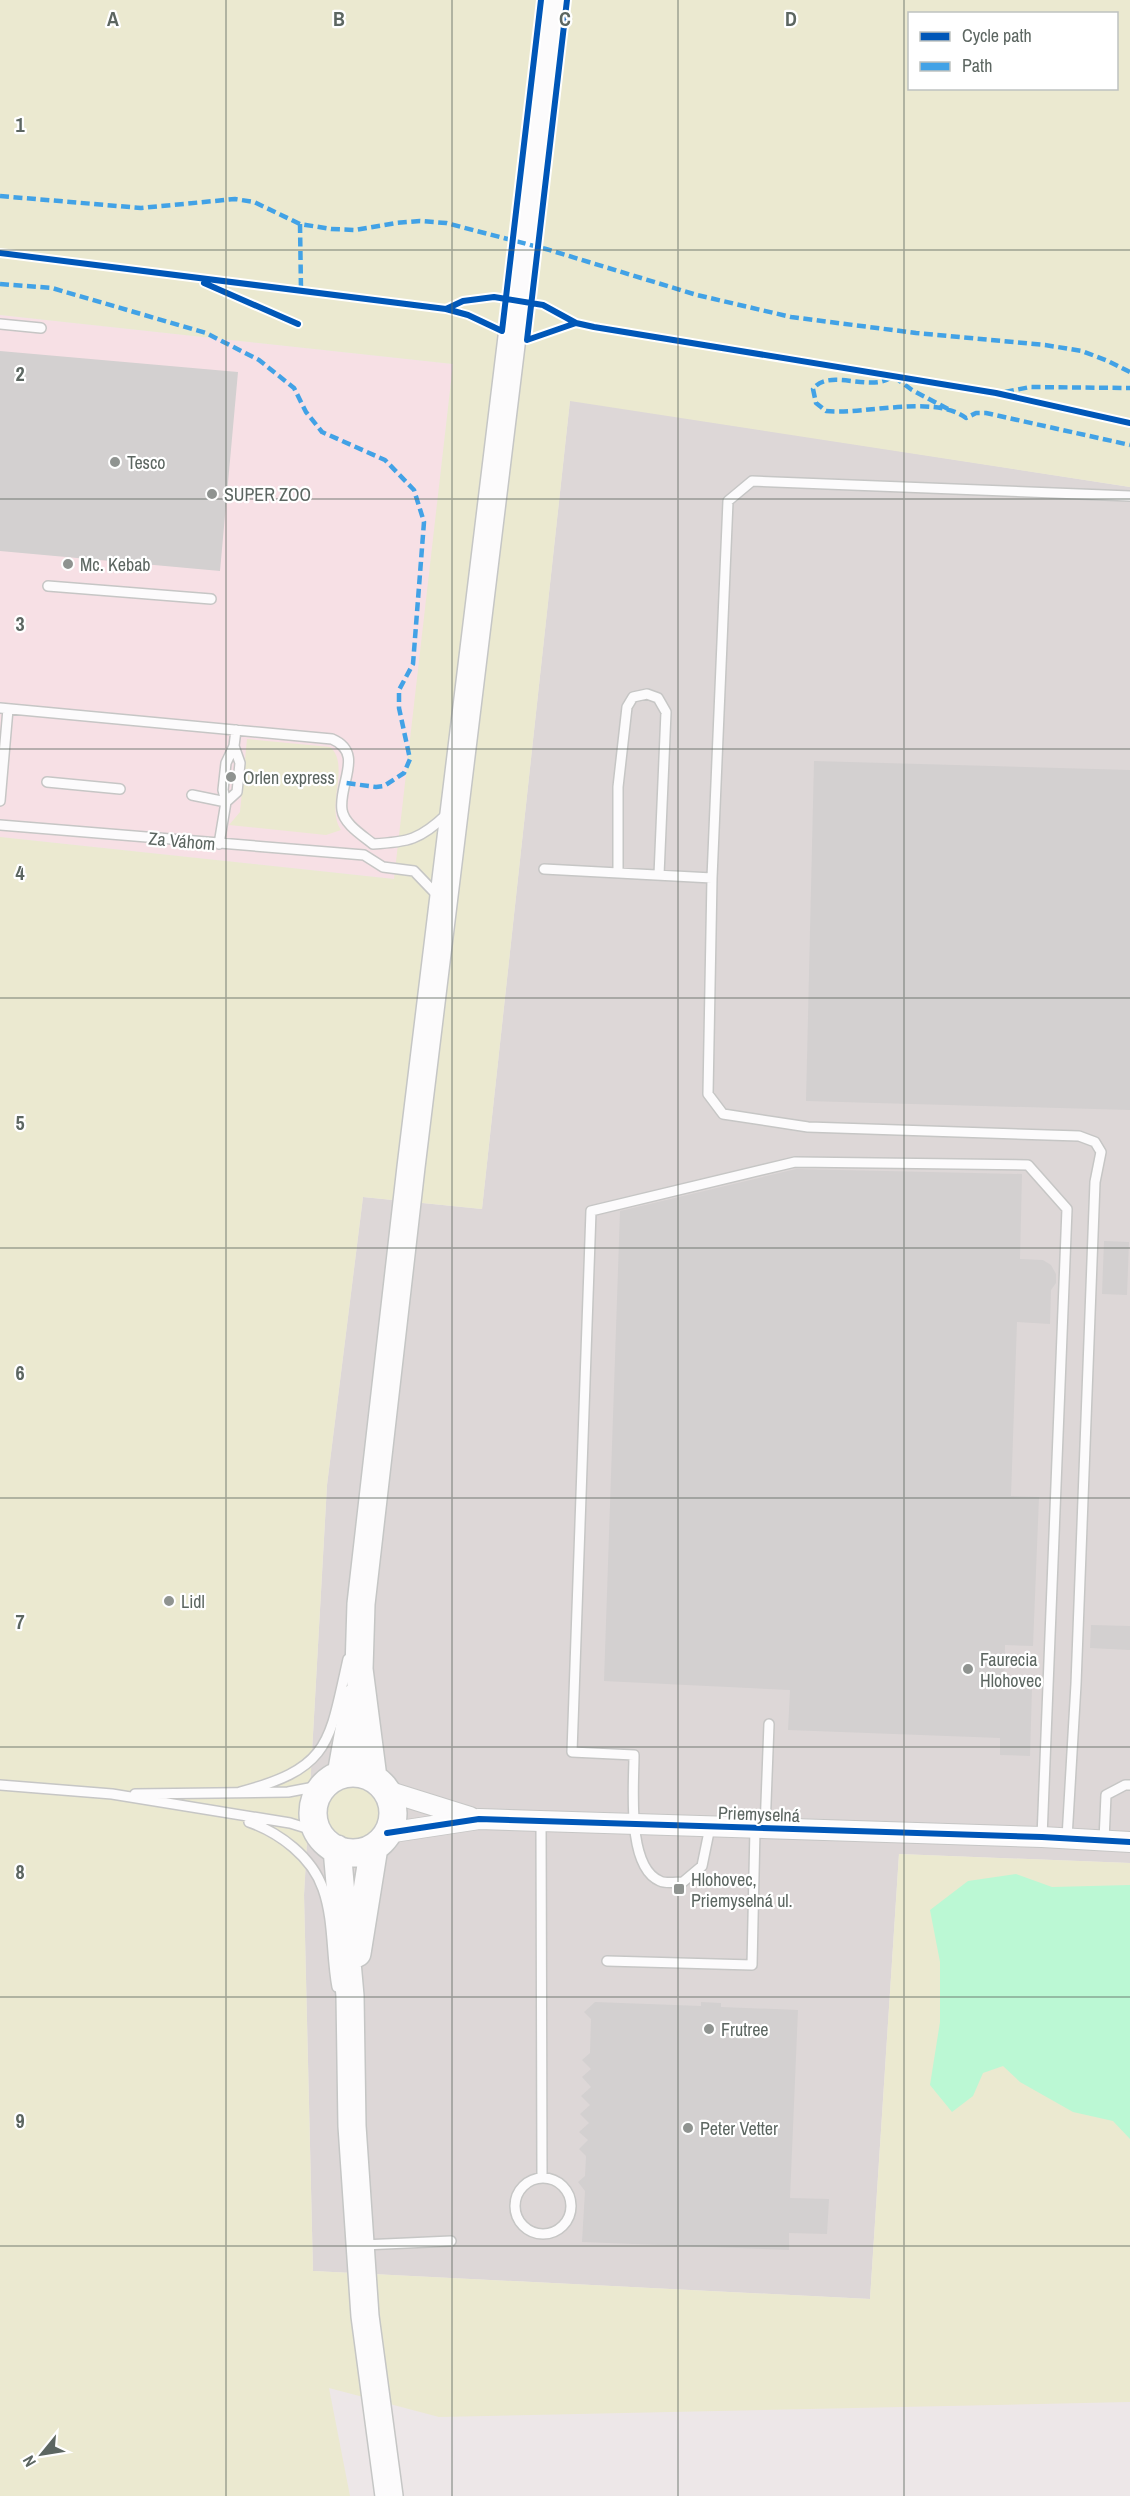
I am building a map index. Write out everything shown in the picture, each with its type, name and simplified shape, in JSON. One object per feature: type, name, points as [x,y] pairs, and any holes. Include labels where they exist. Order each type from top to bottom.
[{"type":"main road","points":[[333,1780],[359,1669],[361,1604],[409,1178],[553,0]]},
{"type":"main road","points":[[350,1996],[380,1840],[392,1824],[393,1810],[380,1785],[359,1669]]},
{"type":"main road","points":[[380,1785],[360,1773],[333,1780],[318,1795],[314,1807],[314,1819],[328,1840],[350,1996],[356,2192],[365,2316],[389,2496]]},
{"type":"main road","points":[[328,1840],[355,1852],[380,1840]]},
{"type":"street","name":"Priemyselná","points":[[380,1785],[479,1819]]},
{"type":"street","name":"Priemyselná","points":[[380,1840],[479,1819],[1042,1837],[1130,1842]]},
{"type":"lane","points":[[0,324],[41,328]]},
{"type":"lane","points":[[1067,1838],[1076,1672],[1095,1182],[1101,1152],[1095,1142],[1079,1136],[808,1127],[723,1114],[708,1094],[712,878],[728,501],[752,481],[1130,496]]},
{"type":"lane","points":[[48,586],[211,599]]},
{"type":"lane","points":[[618,873],[618,787],[627,707],[633,697],[647,694],[658,698],[666,712],[659,875]]},
{"type":"lane","points":[[0,801],[4,708],[332,739],[344,744],[349,754],[342,810],[350,825],[373,844],[406,842],[433,828],[455,806]]},
{"type":"lane","points":[[219,844],[226,802],[237,792],[240,763],[234,746],[236,730]]},
{"type":"lane","points":[[48,782],[120,789]]},
{"type":"lane","points":[[192,795],[226,802]]},
{"type":"lane","name":"Za Váhom","points":[[0,825],[364,855]]},
{"type":"lane","points":[[373,844],[364,855],[383,867],[414,871],[444,904]]},
{"type":"lane","points":[[544,869],[712,878]]},
{"type":"lane","points":[[710,1827],[702,1866],[683,1882],[660,1881],[644,1868],[633,1824],[634,1755],[572,1752],[591,1211],[795,1162],[1028,1165],[1067,1209],[1042,1837]]},
{"type":"lane","points":[[240,1792],[283,1779],[297,1772],[319,1753],[332,1730],[361,1604]]},
{"type":"lane","points":[[607,1961],[752,1965],[769,1724]]},
{"type":"lane","points":[[0,1785],[112,1794],[288,1792],[333,1780]]},
{"type":"lane","points":[[1104,1840],[1106,1795],[1125,1785],[1130,1785]]},
{"type":"lane","points":[[112,1794],[290,1823],[328,1840]]},
{"type":"lane","points":[[230,1815],[268,1828],[297,1851],[323,1888],[330,1926],[334,1971],[350,2042]]},
{"type":"lane","points":[[541,1821],[542,2177]]},
{"type":"lane","points":[[542,2177],[554,2179],[564,2186],[570,2195],[572,2207],[565,2224],[556,2231],[545,2234],[526,2229],[515,2209],[516,2198],[522,2187],[531,2180],[542,2177]]},
{"type":"lane","points":[[361,2246],[451,2241]]},
{"type":"shaded area","points":[[0,0],[1130,0],[1130,487],[570,401],[482,1209],[363,1197],[327,1485],[304,1895],[313,2271],[870,2299],[899,1854],[1130,1863],[1130,2402],[439,2417],[329,2388],[350,2496],[0,2496],[0,837],[394,879],[453,364],[0,315]]},
{"type":"shaded area","points":[[0,315],[453,364],[395,879],[0,837]]},
{"type":"shaded area","points":[[570,400],[1130,487],[1130,1863],[899,1854],[870,2299],[313,2271],[304,1895],[327,1485],[363,1197],[482,1209]]},
{"type":"shaded area","points":[[247,739],[330,747],[336,755],[338,764],[335,810],[341,830],[326,835],[229,825],[240,812]]},
{"type":"shaded area","points":[[353,1784],[369,1789],[377,1797],[382,1813],[377,1829],[369,1837],[353,1842],[337,1837],[329,1829],[324,1813],[329,1797],[337,1789]]},
{"type":"shaded area","points":[[1016,1874],[1052,1887],[1130,1885],[1130,2139],[1113,2121],[1073,2112],[1020,2082],[1003,2066],[983,2073],[973,2096],[952,2112],[930,2085],[940,2022],[940,1962],[930,1910],[968,1881]]},
{"type":"building","name":"Tesco","points":[[0,351],[238,372],[220,571],[0,551]]},
{"type":"building","points":[[814,761],[1130,770],[1130,1110],[806,1101]]},
{"type":"building","points":[[796,1169],[1022,1174],[1020,1259],[1043,1260],[1051,1265],[1056,1274],[1056,1283],[1051,1290],[1050,1324],[1017,1322],[1011,1496],[1039,1497],[1033,1646],[1005,1645],[1004,1688],[1032,1688],[1030,1756],[1000,1755],[1000,1738],[788,1730],[790,1690],[604,1681],[620,1211]]},
{"type":"building","points":[[1104,1241],[1129,1242],[1127,1295],[1102,1294]]},
{"type":"building","points":[[1091,1625],[1130,1626],[1130,1650],[1090,1648]]},
{"type":"building","name":"Peter Vetter","points":[[595,2002],[701,2006],[701,2002],[721,2003],[721,2007],[798,2010],[790,2198],[829,2199],[827,2234],[789,2233],[789,2250],[582,2242],[585,2191],[578,2182],[585,2176],[586,2156],[579,2149],[588,2140],[579,2132],[589,2123],[580,2114],[590,2105],[581,2096],[591,2087],[582,2077],[591,2069],[582,2060],[590,2053],[591,2019],[584,2012]]},
{"type":"marked path","points":[[0,196],[141,208],[235,199],[254,202],[300,224],[331,229],[355,230],[420,221],[446,223],[546,249],[697,295],[791,317],[1082,351],[1130,372]]},
{"type":"marked path","points":[[300,224],[301,290]]},
{"type":"marked path","points":[[0,284],[52,288],[206,333],[259,360],[294,388],[306,412],[322,432],[385,460],[414,490],[424,522],[413,664],[399,690],[399,708],[410,759],[404,773],[384,786],[346,783]]},
{"type":"marked path","points":[[948,409],[912,390],[893,376],[874,383],[829,380],[813,389],[816,403],[826,411],[936,407],[966,418],[976,413],[986,413],[1130,445]]},
{"type":"marked path","points":[[1005,392],[1030,387],[1130,388]]},
{"type":"cycle path","points":[[0,253],[446,309],[468,315],[502,331],[541,0]]},
{"type":"cycle path","points":[[567,0],[527,340],[576,323]]},
{"type":"cycle path","points":[[204,283],[298,324]]},
{"type":"cycle path","points":[[446,309],[463,301],[494,297],[543,305],[576,323],[594,327],[996,393],[1130,423]]},
{"type":"cycle path","points":[[387,1833],[479,1819],[1042,1837],[1130,1842]]},
{"type":"place","name":"Tesco","points":[[115,462]]},
{"type":"place","name":"SUPER ZOO","points":[[212,494]]},
{"type":"place","name":"Mc. Kebab","points":[[68,564]]},
{"type":"place","name":"Orlen express","points":[[231,777]]},
{"type":"place","name":"Lidl","points":[[169,1601]]},
{"type":"place","name":"Faurecia Hlohovec","points":[[968,1669]]},
{"type":"place","name":"Hlohovec, Priemyselná ul.","points":[[679,1889]]},
{"type":"place","name":"Frutree","points":[[709,2029]]},
{"type":"place","name":"Peter Vetter","points":[[688,2128]]}]
